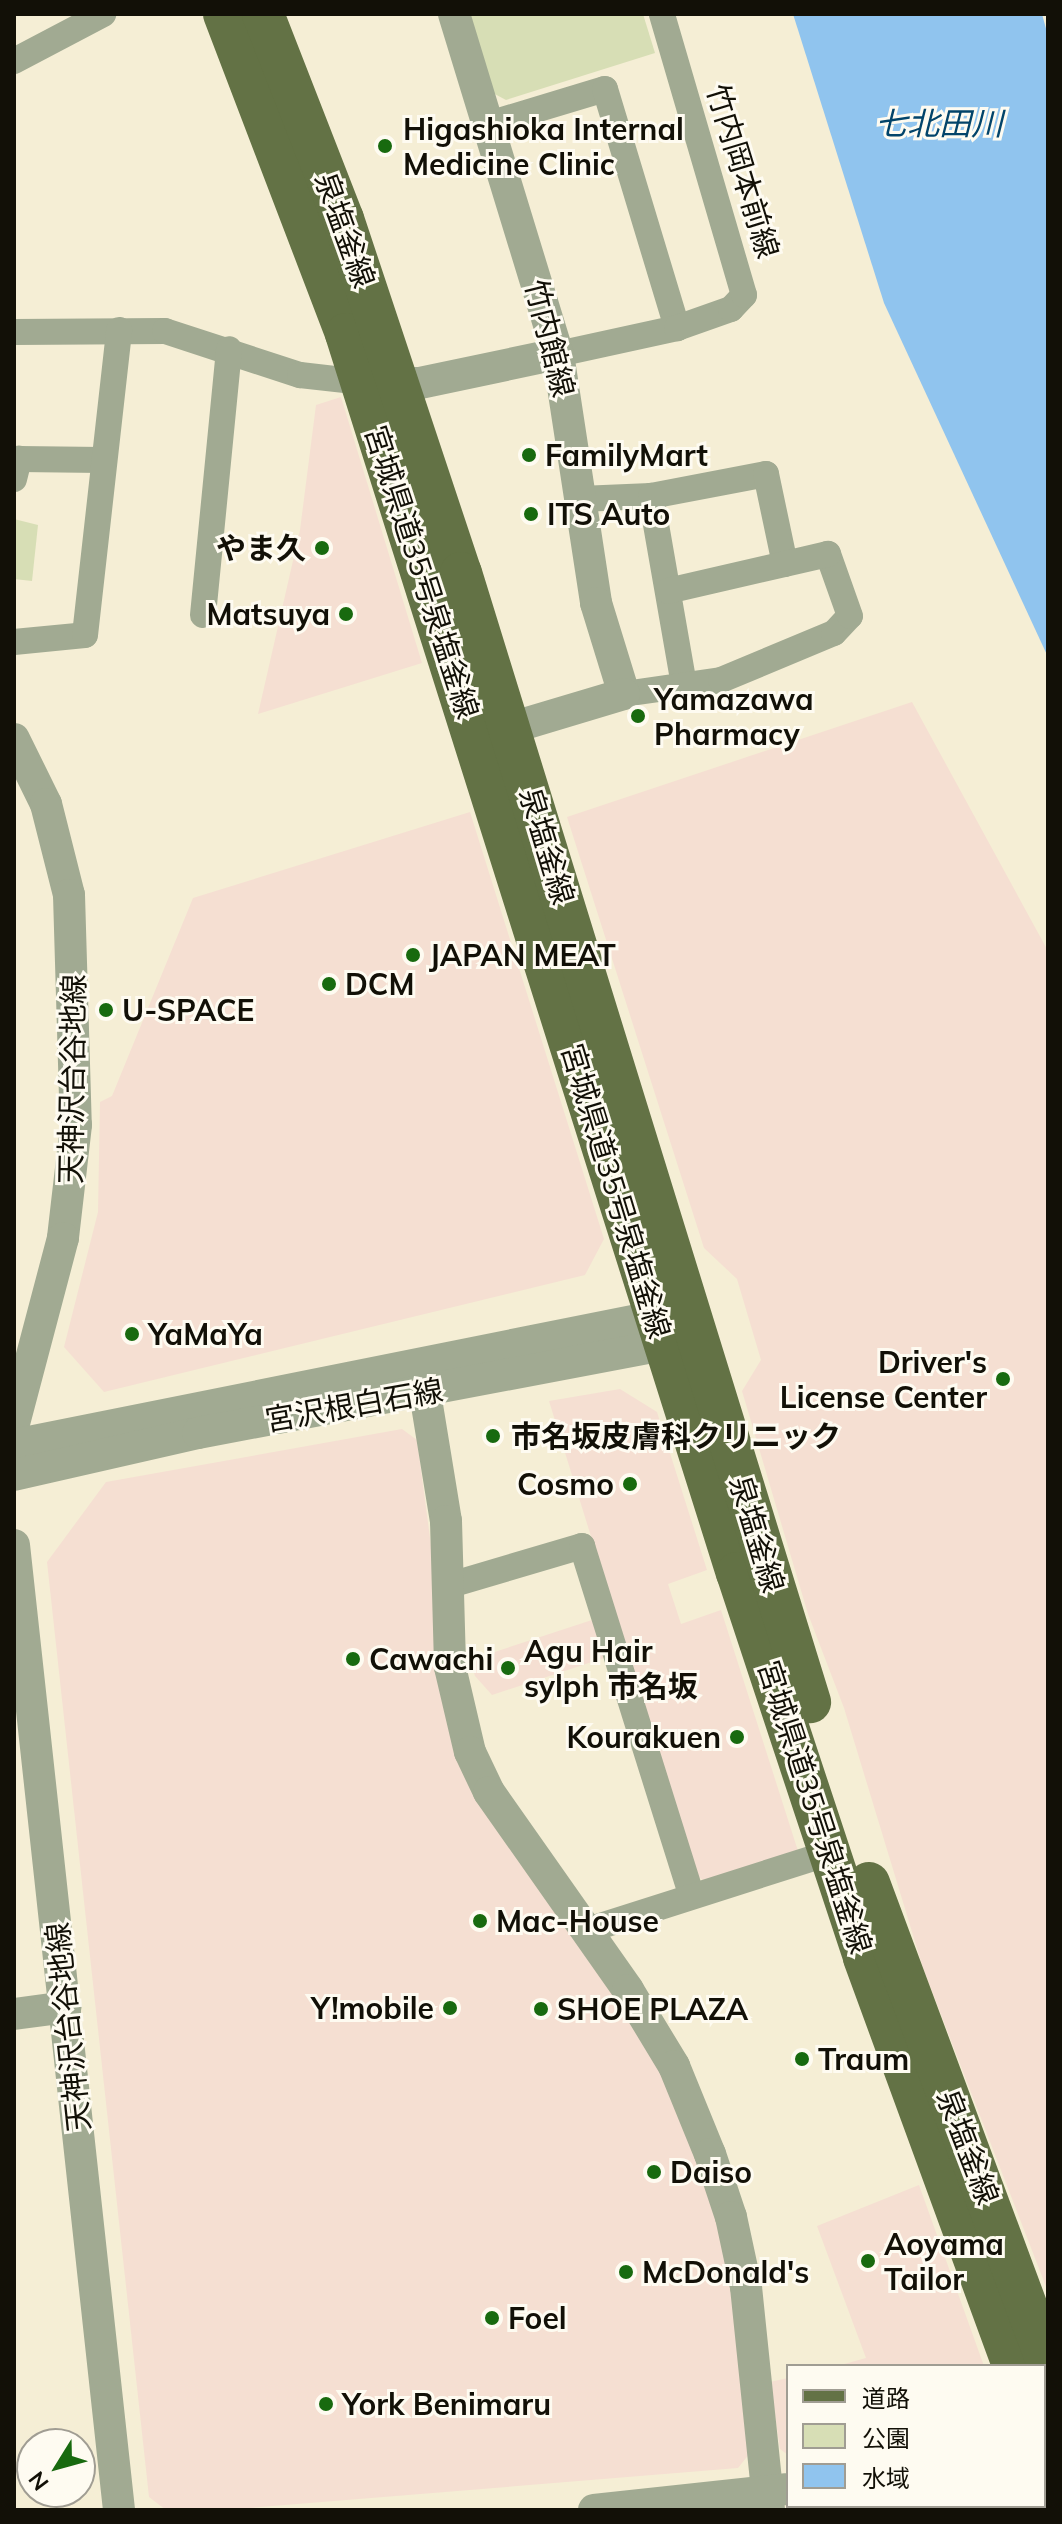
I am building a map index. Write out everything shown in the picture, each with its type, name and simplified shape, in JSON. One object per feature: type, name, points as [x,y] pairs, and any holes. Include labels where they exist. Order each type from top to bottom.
[{"type":"main road","name":"宮城県道35号泉塩釜線","points":[[224,14],[326,275],[379,383],[676,1328],[829,1853],[1012,2364]]},
{"type":"main road","name":"泉塩釜線","points":[[263,14],[343,219],[379,383],[511,728],[676,1328],[875,1902],[1048,2364]]},
{"type":"street","points":[[14,61],[103,14]]},
{"type":"street","name":"竹内館線","points":[[454,14],[558,354],[596,603],[624,694]]},
{"type":"street","name":"竹内岡本前線","points":[[558,354],[677,328],[731,309],[744,295],[662,14]]},
{"type":"street","points":[[489,124],[605,89],[677,328]]},
{"type":"street","points":[[14,642],[85,635],[102,460],[119,330]]},
{"type":"street","points":[[14,332],[165,331],[229,349],[300,375],[379,383],[558,354]]},
{"type":"street","points":[[203,615],[229,349]]},
{"type":"street","points":[[14,479],[19,459],[102,460]]},
{"type":"street","points":[[580,499],[651,496],[766,474],[785,564]]},
{"type":"street","points":[[651,496],[684,685]]},
{"type":"street","points":[[511,728],[624,694],[721,680],[834,633],[850,616],[828,554],[668,591]]},
{"type":"street","name":"天神沢台谷地線","points":[[14,739],[46,804],[64,867],[74,933],[75,1167],[63,1238],[21,1369],[14,1423]]},
{"type":"street","points":[[14,1445],[79,1428],[676,1328]]},
{"type":"street","name":"宮沢根白石線","points":[[14,1475],[198,1433],[425,1393],[676,1328]]},
{"type":"street","points":[[425,1393],[446,1521],[450,1667],[470,1752],[489,1792],[588,1930],[674,2066],[731,2217],[746,2287],[775,2497],[594,2510]]},
{"type":"street","name":"天神沢台谷地線","points":[[14,1545],[119,2510]]},
{"type":"street","points":[[447,1586],[582,1546],[692,1896]]},
{"type":"street","points":[[588,1930],[829,1853]]},
{"type":"street","points":[[14,2014],[66,2007]]},
{"type":"shaded area","points":[[341,397],[422,663],[258,714],[300,530],[316,405]]},
{"type":"shaded area","points":[[912,702],[1048,951],[1048,2292],[923,1968],[844,1708],[808,1614],[742,1391],[761,1360],[737,1279],[704,1248],[567,817]]},
{"type":"shaded area","points":[[470,812],[604,1239],[585,1275],[104,1392],[64,1347],[98,1212],[100,1102],[112,1096],[193,898]]},
{"type":"shaded area","points":[[620,1389],[657,1412],[707,1570],[668,1584],[681,1624],[721,1610],[798,1851],[704,1881],[696,1875],[549,1401]]},
{"type":"shaded area","points":[[402,1429],[417,1440],[434,1568],[443,1701],[574,1933],[659,2064],[709,2186],[733,2281],[750,2453],[738,2468],[224,2510],[166,2510],[149,2497],[47,1562],[106,1482]]},
{"type":"shaded area","points":[[592,1620],[604,1658],[492,1695],[475,1676],[470,1660]]},
{"type":"shaded area","points":[[919,2185],[983,2364],[844,2364],[866,2358],[817,2226]]},
{"type":"shaded area","points":[[786,2378],[786,2454],[780,2449],[770,2382]]},
{"type":"green space","points":[[467,14],[643,14],[655,53],[506,100],[491,92]]},
{"type":"green space","points":[[14,519],[38,525],[32,581],[14,579]]},
{"type":"water","name":"七北田川","points":[[793,14],[1042,14],[1048,36],[1048,657],[884,303]]},
{"type":"place","name":"Higashioka Internal Medicine Clinic","points":[[385,146]]},
{"type":"place","name":"FamilyMart","points":[[529,455]]},
{"type":"place","name":"ITS Auto","points":[[531,514]]},
{"type":"place","name":"やま久","points":[[322,548]]},
{"type":"place","name":"Matsuya","points":[[346,614]]},
{"type":"place","name":"Yamazawa Pharmacy","points":[[638,716]]},
{"type":"place","name":"JAPAN MEAT","points":[[413,955]]},
{"type":"place","name":"DCM","points":[[329,984]]},
{"type":"place","name":"U-SPACE","points":[[106,1010]]},
{"type":"place","name":"YaMaYa","points":[[132,1334]]},
{"type":"place","name":"Driver's License Center","points":[[1003,1379]]},
{"type":"place","name":"市名坂皮膚科クリニック","points":[[493,1436]]},
{"type":"place","name":"Cosmo","points":[[630,1484]]},
{"type":"place","name":"Cawachi","points":[[353,1659]]},
{"type":"place","name":"Agu Hair sylph 市名坂","points":[[508,1668]]},
{"type":"place","name":"Kourakuen","points":[[737,1737]]},
{"type":"place","name":"Mac-House","points":[[480,1921]]},
{"type":"place","name":"Y!mobile","points":[[450,2008]]},
{"type":"place","name":"SHOE PLAZA","points":[[541,2009]]},
{"type":"place","name":"Traum","points":[[802,2059]]},
{"type":"place","name":"Daiso","points":[[654,2172]]},
{"type":"place","name":"Aoyama Tailor","points":[[868,2261]]},
{"type":"place","name":"McDonald's","points":[[626,2272]]},
{"type":"place","name":"Foel","points":[[492,2318]]},
{"type":"place","name":"York Benimaru","points":[[326,2404]]}]
